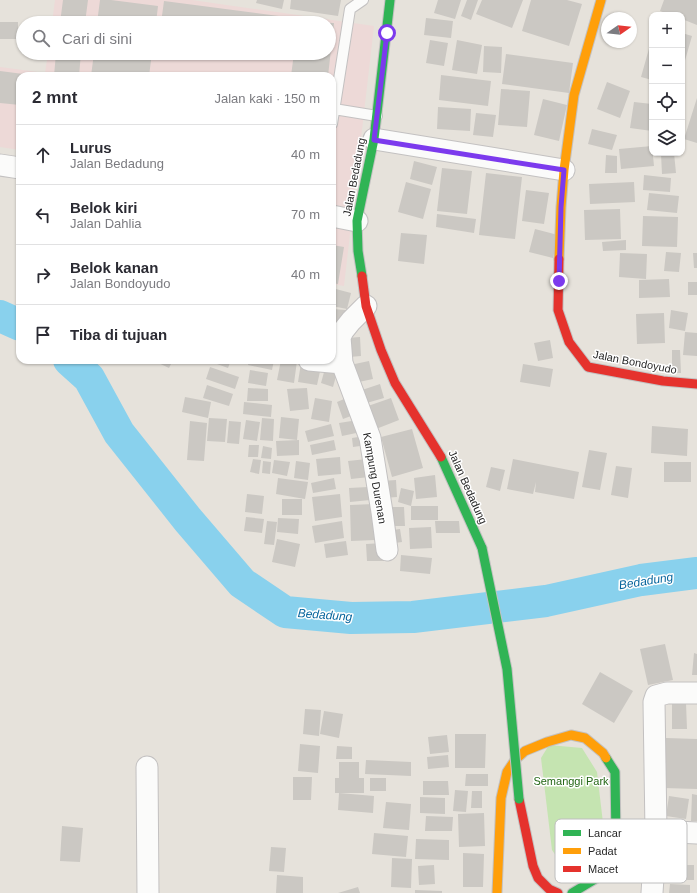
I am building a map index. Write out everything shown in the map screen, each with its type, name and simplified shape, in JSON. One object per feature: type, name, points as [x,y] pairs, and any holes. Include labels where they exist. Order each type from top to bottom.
[{"type":"main road","name":"Jalan Bedadung","points":[[390,0],[374,140],[357,221],[358,251],[366,306],[381,350],[395,383],[439,452],[482,548],[507,669],[519,799],[533,866],[538,878],[549,889],[558,893]]},
{"type":"main road","name":"Jalan Bondoyudo","points":[[601,0],[574,95],[564,170],[561,207],[558,310],[569,342],[588,367],[663,381],[697,384]]},
{"type":"main road","points":[[497,893],[501,798],[507,772],[515,760],[525,751],[547,742],[571,735],[585,738],[603,753],[615,772],[616,819]]},
{"type":"main road","points":[[572,893],[590,883]]},
{"type":"street","points":[[374,140],[564,170]]},
{"type":"street","points":[[0,165],[16,167]]},
{"type":"street","points":[[336,217],[357,221]]},
{"type":"street","name":"Kampung Durenan","points":[[366,306],[351,321],[340,337],[342,363],[370,438],[387,550]]},
{"type":"street","points":[[336,362],[342,363]]},
{"type":"street","points":[[656,819],[654,702],[656,696],[662,694],[697,693]]},
{"type":"street","points":[[147,767],[148,893]]},
{"type":"street","points":[[687,833],[697,833]]},
{"type":"street","points":[[652,893],[653,883]]},
{"type":"lane","points":[[336,97],[350,10],[363,0]]},
{"type":"lane","points":[[336,109],[377,116]]},
{"type":"shaded area","points":[[55,0],[192,0],[304,16],[53,16]]},
{"type":"shaded area","points":[[336,21],[374,26],[344,286],[336,285],[336,72],[45,72],[47,60],[336,60]]},
{"type":"shaded area","points":[[0,67],[38,72],[16,72],[16,149],[0,147]]},
{"type":"green space","name":"Semanggi Park","points":[[549,745],[582,748],[597,772],[603,819],[555,819],[555,854],[552,850],[541,758]]},
{"type":"building","points":[[63,0],[88,0],[86,16],[61,16]]},
{"type":"building","points":[[100,0],[158,6],[157,16],[98,16]]},
{"type":"building","points":[[257,0],[284,0],[282,9],[256,3]]},
{"type":"building","points":[[291,0],[341,0],[338,16],[290,9]]},
{"type":"building","points":[[438,0],[461,0],[455,19],[434,13]]},
{"type":"building","points":[[467,0],[478,0],[471,20],[461,16]]},
{"type":"building","points":[[482,0],[523,0],[512,28],[476,14]]},
{"type":"building","points":[[531,0],[567,0],[582,4],[569,46],[522,31]]},
{"type":"building","points":[[664,0],[697,0],[697,25],[685,20],[685,12],[660,11]]},
{"type":"building","points":[[164,1],[278,16],[162,16]]},
{"type":"building","points":[[426,18],[453,21],[451,38],[424,35]]},
{"type":"building","points":[[0,22],[16,22],[16,39],[0,39]]},
{"type":"building","points":[[685,34],[692,36],[685,60]]},
{"type":"building","points":[[430,40],[448,43],[444,66],[426,63]]},
{"type":"building","points":[[457,40],[482,45],[477,74],[452,70]]},
{"type":"building","points":[[484,46],[502,47],[501,73],[483,72]]},
{"type":"building","points":[[649,49],[649,79],[641,77]]},
{"type":"building","points":[[506,54],[573,63],[569,93],[502,84]]},
{"type":"building","points":[[55,60],[80,60],[79,72],[54,72]]},
{"type":"building","points":[[93,60],[151,60],[150,72],[92,72]]},
{"type":"building","points":[[293,60],[330,60],[328,72],[292,72]]},
{"type":"building","points":[[0,71],[16,73],[16,105],[0,103]]},
{"type":"building","points":[[441,75],[491,81],[488,106],[439,100]]},
{"type":"building","points":[[607,82],[630,91],[620,118],[597,109]]},
{"type":"building","points":[[501,89],[530,91],[527,127],[498,125]]},
{"type":"building","points":[[697,98],[697,143],[685,139]]},
{"type":"building","points":[[543,99],[567,105],[559,141],[534,135]]},
{"type":"building","points":[[634,102],[649,104],[649,131],[630,128]]},
{"type":"building","points":[[438,107],[471,109],[470,131],[437,129]]},
{"type":"building","points":[[476,113],[496,115],[493,137],[473,135]]},
{"type":"building","points":[[592,129],[617,135],[612,150],[588,144]]},
{"type":"building","points":[[649,146],[649,156],[653,156],[654,166],[621,169],[619,149]]},
{"type":"building","points":[[606,155],[617,156],[617,173],[605,173]]},
{"type":"building","points":[[661,156],[674,156],[676,173],[662,174]]},
{"type":"building","points":[[414,161],[437,167],[432,185],[410,179]]},
{"type":"building","points":[[442,168],[472,171],[467,214],[437,211]]},
{"type":"building","points":[[486,173],[522,177],[515,239],[479,235]]},
{"type":"building","points":[[644,175],[671,178],[670,192],[643,190]]},
{"type":"building","points":[[406,182],[431,189],[423,219],[398,212]]},
{"type":"building","points":[[634,182],[635,202],[590,204],[589,184]]},
{"type":"building","points":[[526,190],[549,193],[544,224],[522,221]]},
{"type":"building","points":[[649,193],[679,196],[677,213],[647,210]]},
{"type":"building","points":[[620,209],[621,239],[585,240],[584,210]]},
{"type":"building","points":[[437,214],[476,219],[474,233],[436,227]]},
{"type":"building","points":[[643,216],[678,217],[677,247],[642,246]]},
{"type":"building","points":[[535,229],[558,235],[553,258],[529,252]]},
{"type":"building","points":[[401,233],[427,235],[424,264],[398,261]]},
{"type":"building","points":[[626,240],[626,250],[603,251],[602,242]]},
{"type":"building","points":[[336,246],[344,247],[338,284],[336,284]]},
{"type":"building","points":[[666,252],[681,253],[679,272],[664,271]]},
{"type":"building","points":[[620,253],[647,254],[646,279],[619,277]]},
{"type":"building","points":[[693,253],[697,253],[697,268],[694,268]]},
{"type":"building","points":[[669,279],[670,297],[639,298],[639,280]]},
{"type":"building","points":[[688,282],[697,282],[697,295],[688,295]]},
{"type":"building","points":[[336,289],[351,293],[347,309],[336,307]]},
{"type":"building","points":[[336,309],[346,310],[345,324],[336,323]]},
{"type":"building","points":[[671,310],[688,313],[685,331],[669,328]]},
{"type":"building","points":[[664,313],[665,343],[637,344],[636,314]]},
{"type":"building","points":[[685,332],[697,333],[697,356],[683,355]]},
{"type":"building","points":[[360,337],[361,356],[349,357],[347,338]]},
{"type":"building","points":[[550,340],[553,358],[538,361],[534,343]]},
{"type":"building","points":[[672,350],[680,350],[681,373],[672,373]]},
{"type":"building","points":[[369,361],[373,379],[354,383],[350,365]]},
{"type":"building","points":[[160,364],[171,364],[169,368]]},
{"type":"building","points":[[217,364],[230,364],[228,368]]},
{"type":"building","points":[[248,364],[273,364],[272,370]]},
{"type":"building","points":[[280,364],[297,364],[294,383],[277,380]]},
{"type":"building","points":[[301,364],[321,367],[317,385],[298,382]]},
{"type":"building","points":[[523,364],[553,369],[550,387],[520,382]]},
{"type":"building","points":[[326,365],[338,369],[333,387],[321,383]]},
{"type":"building","points":[[210,367],[239,377],[235,389],[206,379]]},
{"type":"building","points":[[250,370],[268,373],[266,386],[248,383]]},
{"type":"building","points":[[380,384],[384,398],[363,404],[359,391]]},
{"type":"building","points":[[207,385],[233,394],[229,406],[203,398]]},
{"type":"building","points":[[248,388],[268,389],[268,401],[247,401]]},
{"type":"building","points":[[307,388],[309,409],[290,411],[287,389]]},
{"type":"building","points":[[185,397],[211,402],[208,418],[182,412]]},
{"type":"building","points":[[349,397],[356,414],[343,419],[337,402]]},
{"type":"building","points":[[315,398],[332,401],[329,422],[311,419]]},
{"type":"building","points":[[391,398],[399,420],[376,429],[368,406]]},
{"type":"building","points":[[244,402],[272,405],[271,417],[243,414]]},
{"type":"building","points":[[281,417],[299,419],[297,440],[279,438]]},
{"type":"building","points":[[209,418],[227,419],[225,442],[207,441]]},
{"type":"building","points":[[262,418],[274,419],[273,441],[260,440]]},
{"type":"building","points":[[246,420],[260,422],[257,441],[243,439]]},
{"type":"building","points":[[358,420],[361,432],[342,436],[339,423]]},
{"type":"building","points":[[190,421],[207,423],[204,461],[187,460]]},
{"type":"building","points":[[229,421],[241,422],[239,444],[227,443]]},
{"type":"building","points":[[331,424],[334,436],[308,442],[305,431]]},
{"type":"building","points":[[652,426],[688,429],[687,456],[651,453]]},
{"type":"building","points":[[412,429],[423,468],[392,477],[381,437]]},
{"type":"building","points":[[365,436],[367,445],[353,447],[352,438]]},
{"type":"building","points":[[299,440],[299,455],[277,456],[276,441]]},
{"type":"building","points":[[334,440],[336,450],[312,455],[310,445]]},
{"type":"building","points":[[249,445],[259,445],[258,457],[248,457]]},
{"type":"building","points":[[263,446],[272,448],[271,459],[261,458]]},
{"type":"building","points":[[589,450],[607,453],[600,490],[582,487]]},
{"type":"building","points":[[340,457],[341,474],[318,476],[316,459]]},
{"type":"building","points":[[253,459],[261,460],[259,474],[250,472]]},
{"type":"building","points":[[367,459],[369,477],[351,479],[348,461]]},
{"type":"building","points":[[513,459],[579,472],[574,499],[535,492],[536,482],[533,494],[507,489]]},
{"type":"building","points":[[274,460],[290,462],[287,476],[272,473]]},
{"type":"building","points":[[263,461],[271,462],[270,474],[262,473]]},
{"type":"building","points":[[296,461],[310,463],[308,480],[294,478]]},
{"type":"building","points":[[664,462],[691,462],[691,482],[664,482]]},
{"type":"building","points":[[616,466],[632,468],[628,498],[611,495]]},
{"type":"building","points":[[491,467],[505,470],[500,491],[486,487]]},
{"type":"building","points":[[435,475],[437,497],[416,499],[414,478]]},
{"type":"building","points":[[278,478],[308,482],[305,499],[276,494]]},
{"type":"building","points":[[334,478],[336,489],[313,493],[311,483]]},
{"type":"building","points":[[396,480],[397,497],[383,498],[382,481]]},
{"type":"building","points":[[368,487],[370,500],[350,502],[349,488]]},
{"type":"building","points":[[401,488],[414,491],[411,506],[398,502]]},
{"type":"building","points":[[247,494],[264,496],[262,514],[245,512]]},
{"type":"building","points":[[340,494],[342,517],[315,521],[312,497]]},
{"type":"building","points":[[282,499],[302,499],[302,515],[282,515]]},
{"type":"building","points":[[374,504],[375,540],[351,541],[350,505]]},
{"type":"building","points":[[411,506],[438,506],[438,520],[411,520]]},
{"type":"building","points":[[388,507],[404,507],[405,526],[389,526]]},
{"type":"building","points":[[246,517],[264,519],[262,533],[244,531]]},
{"type":"building","points":[[278,518],[299,519],[298,534],[277,532]]},
{"type":"building","points":[[267,521],[277,522],[274,545],[264,544]]},
{"type":"building","points":[[342,521],[344,538],[315,543],[312,526]]},
{"type":"building","points":[[435,521],[459,521],[460,533],[436,533]]},
{"type":"building","points":[[431,527],[432,548],[410,549],[409,528]]},
{"type":"building","points":[[400,529],[402,542],[388,544],[386,531]]},
{"type":"building","points":[[277,539],[300,544],[295,567],[272,562]]},
{"type":"building","points":[[346,541],[348,555],[326,558],[324,544]]},
{"type":"building","points":[[384,543],[384,561],[367,561],[366,544]]},
{"type":"building","points":[[401,555],[432,558],[430,574],[400,571]]},
{"type":"building","points":[[665,644],[673,680],[648,685],[640,649]]},
{"type":"building","points":[[694,653],[697,654],[697,675],[692,675]]},
{"type":"building","points":[[600,672],[633,691],[614,723],[582,704]]},
{"type":"building","points":[[686,703],[687,729],[672,729],[672,704]]},
{"type":"building","points":[[305,709],[321,710],[319,736],[303,734]]},
{"type":"building","points":[[324,711],[343,714],[339,738],[320,734]]},
{"type":"building","points":[[455,734],[486,734],[485,768],[455,768]]},
{"type":"building","points":[[447,735],[449,752],[430,754],[428,737]]},
{"type":"building","points":[[666,738],[697,739],[697,789],[664,788]]},
{"type":"building","points":[[300,744],[320,746],[318,773],[298,771]]},
{"type":"building","points":[[337,746],[352,747],[352,759],[336,759]]},
{"type":"building","points":[[448,755],[449,767],[428,769],[427,757]]},
{"type":"building","points":[[366,760],[411,762],[411,776],[365,774]]},
{"type":"building","points":[[339,762],[359,762],[359,778],[364,778],[364,793],[335,793],[335,778],[339,778]]},
{"type":"building","points":[[466,774],[488,774],[488,786],[465,786]]},
{"type":"building","points":[[293,777],[312,777],[311,800],[293,800]]},
{"type":"building","points":[[370,778],[386,778],[386,791],[370,791]]},
{"type":"building","points":[[423,781],[448,781],[449,795],[423,795]]},
{"type":"building","points":[[455,790],[468,791],[466,812],[453,811]]},
{"type":"building","points":[[472,791],[482,791],[482,808],[471,808]]},
{"type":"building","points":[[339,793],[374,796],[373,813],[338,810]]},
{"type":"building","points":[[692,794],[697,795],[697,821],[691,821]]},
{"type":"building","points":[[669,796],[689,799],[686,819],[666,816]]},
{"type":"building","points":[[420,797],[445,798],[445,814],[420,813]]},
{"type":"building","points":[[386,802],[411,804],[409,830],[383,828]]},
{"type":"building","points":[[484,813],[485,846],[459,847],[458,814]]},
{"type":"building","points":[[426,816],[453,817],[452,831],[425,831]]},
{"type":"building","points":[[62,826],[83,828],[80,862],[60,861]]},
{"type":"building","points":[[374,833],[408,836],[406,857],[372,854]]},
{"type":"building","points":[[416,839],[449,840],[449,860],[415,859]]},
{"type":"building","points":[[271,847],[286,848],[284,872],[269,871]]},
{"type":"building","points":[[463,853],[484,854],[483,887],[463,887]]},
{"type":"building","points":[[392,858],[412,859],[411,888],[391,887]]},
{"type":"building","points":[[434,865],[435,884],[419,885],[418,866]]},
{"type":"building","points":[[687,865],[694,865],[694,880],[687,880]]},
{"type":"building","points":[[277,875],[303,877],[303,893],[276,893]]},
{"type":"building","points":[[670,884],[690,885],[690,893],[669,893]]},
{"type":"building","points":[[358,887],[360,893],[338,893]]},
{"type":"building","points":[[415,890],[442,891],[442,893],[415,893]]},
{"type":"waterway","name":"Bedadung","points":[[0,316],[16,323]]},
{"type":"waterway","name":"Bedadung","points":[[73,364],[89,378],[119,433],[188,520],[242,583],[285,612],[351,618],[413,617],[546,601],[641,580],[697,573]]},
{"type":"traffic: fast","points":[[362,276],[358,251],[357,221],[374,139],[390,0]]},
{"type":"traffic: fast","points":[[441,457],[482,548]]},
{"type":"traffic: fast","points":[[482,548],[507,669],[519,799]]},
{"type":"traffic: fast","points":[[606,758],[615,772],[616,819]]},
{"type":"traffic: fast","points":[[572,893],[589,883]]},
{"type":"traffic: slow","points":[[559,259],[564,170],[574,95],[601,0]]},
{"type":"traffic: slow","points":[[497,893],[501,798],[507,772],[515,760],[525,751],[547,742],[571,735],[585,738],[603,753],[606,758]]},
{"type":"traffic: jam","points":[[559,259],[558,310],[569,342],[588,367],[663,381],[697,384]]},
{"type":"traffic: jam","points":[[362,276],[366,306],[381,350],[395,383],[441,457]]},
{"type":"traffic: jam","points":[[519,799],[533,866],[538,878],[549,889],[558,893]]},
{"type":"route","points":[[387,33],[374,140],[564,170],[561,207],[559,281]]}]
